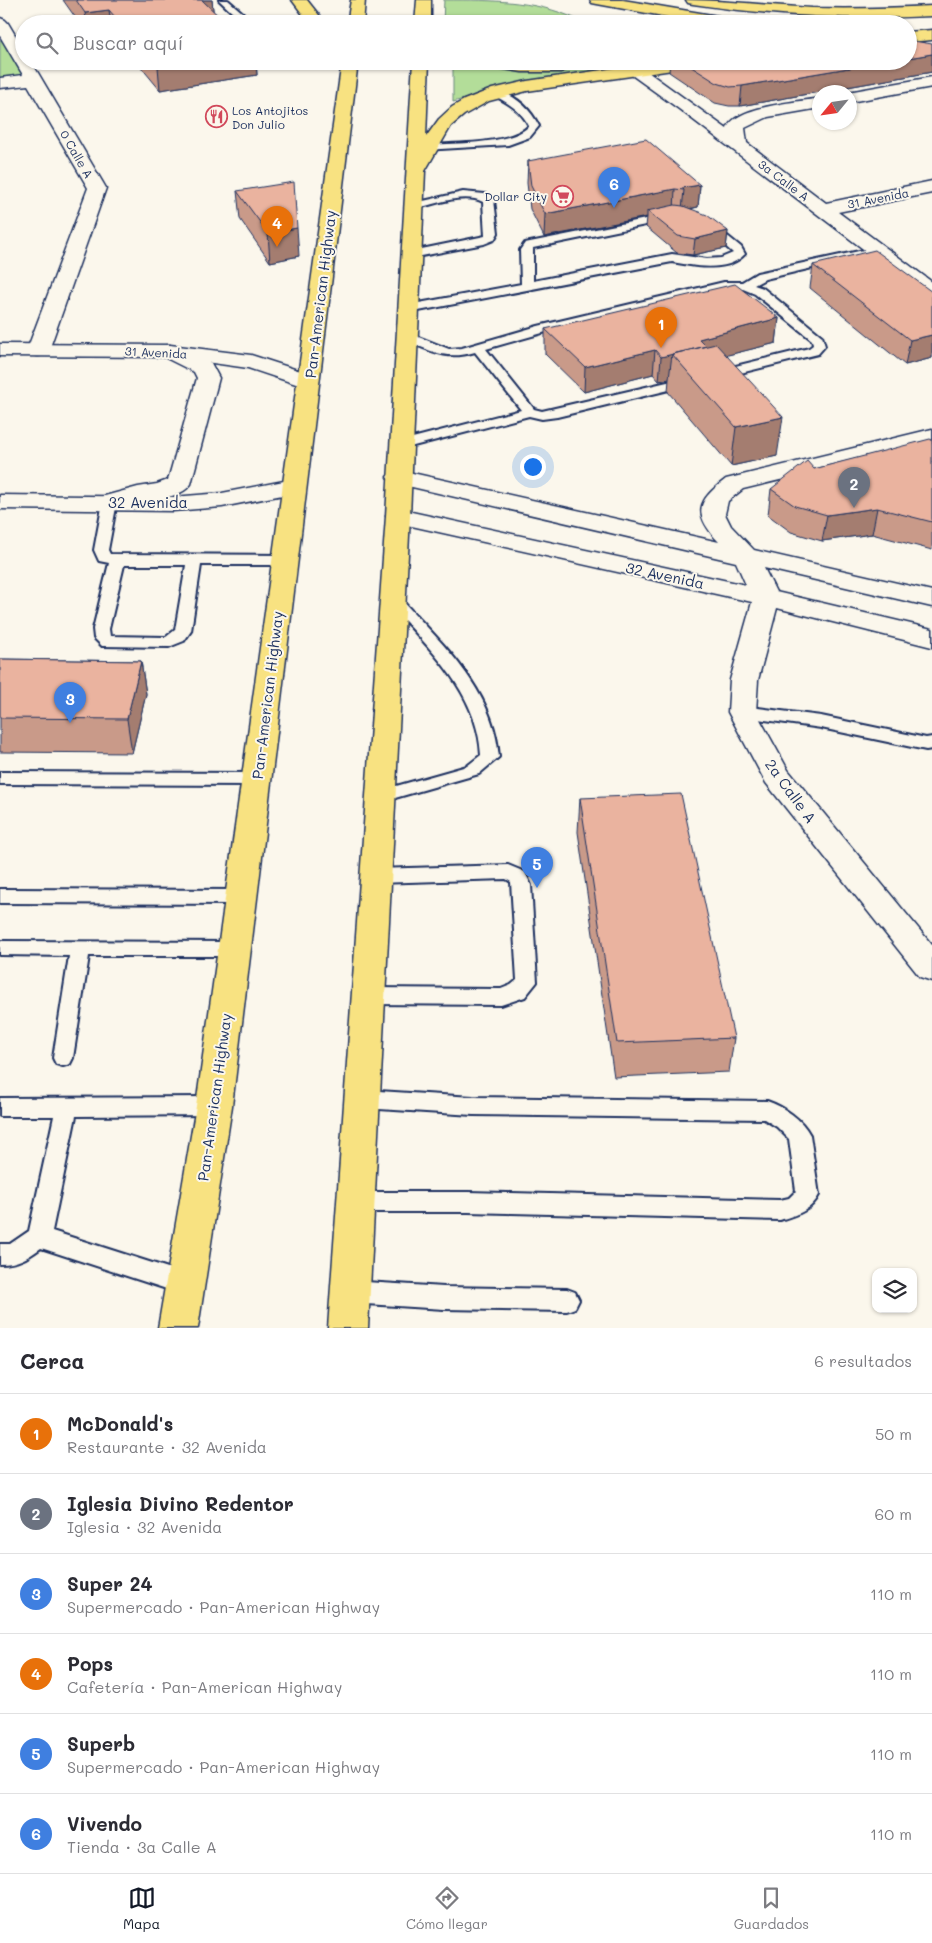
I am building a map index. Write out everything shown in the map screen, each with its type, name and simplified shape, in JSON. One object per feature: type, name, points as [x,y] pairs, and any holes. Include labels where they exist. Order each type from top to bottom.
[{"type":"highway","points":[[299,0],[311,15]]},
{"type":"highway","points":[[356,15],[358,0]]},
{"type":"highway","points":[[423,15],[424,0]]},
{"type":"highway","points":[[580,0],[610,15]]},
{"type":"highway","points":[[597,0],[674,15]]},
{"type":"highway","points":[[693,0],[733,7],[845,14],[932,11]]},
{"type":"highway","points":[[753,0],[845,14]]},
{"type":"highway","points":[[917,30],[932,30]]},
{"type":"highway","points":[[917,36],[932,35]]},
{"type":"highway","name":"Pan-American Highway","points":[[178,1328],[214,1106],[235,949],[308,381],[342,70]]},
{"type":"highway","points":[[348,1328],[398,516],[421,70]]},
{"type":"highway","points":[[415,175],[428,148],[443,124],[458,111],[478,100],[496,93],[533,85],[635,70]]},
{"type":"street","name":"0 Calle A","points":[[3,32],[15,51]]},
{"type":"street","name":"0 Calle A","points":[[27,70],[97,188],[38,350]]},
{"type":"street","name":"3a Calle A","points":[[635,70],[685,105],[932,292]]},
{"type":"street","points":[[0,83],[33,79]]},
{"type":"street","points":[[857,96],[932,82]]},
{"type":"street","points":[[738,146],[736,127],[742,120],[812,105]]},
{"type":"street","name":"31 Avenida","points":[[824,209],[932,187]]},
{"type":"street","name":"31 Avenida","points":[[0,350],[170,351],[251,362],[308,381]]},
{"type":"street","points":[[110,502],[138,494],[162,491],[179,484],[208,378],[203,368],[170,351]]},
{"type":"street","points":[[742,712],[744,680],[766,598],[746,557],[720,528],[713,514],[717,498],[735,484],[932,436]]},
{"type":"street","points":[[399,476],[932,599]]},
{"type":"street","name":"32 Avenida","points":[[0,502],[173,504],[222,500],[294,486]]},
{"type":"street","name":"32 Avenida","points":[[398,516],[766,598],[932,638]]},
{"type":"street","name":"2a Calle A","points":[[742,712],[776,776],[932,968]]},
{"type":"lane","points":[[222,0],[240,15]]},
{"type":"lane","points":[[428,148],[508,142],[526,135],[534,126],[528,113],[518,104],[496,93]]},
{"type":"lane","points":[[411,254],[484,241],[490,238],[492,233],[488,200],[484,196],[473,195],[451,198],[414,206]]},
{"type":"lane","points":[[526,286],[526,250],[529,245],[682,216]]},
{"type":"lane","points":[[408,309],[672,258],[712,263],[733,259],[739,254],[737,249],[700,219]]},
{"type":"lane","points":[[744,285],[761,276],[877,250]]},
{"type":"lane","points":[[402,445],[529,412],[542,415],[557,414],[813,351],[819,346],[818,339],[759,291],[744,285],[724,286],[542,329],[479,348],[448,353],[407,336]]},
{"type":"lane","points":[[479,348],[529,412]]},
{"type":"lane","points":[[110,502],[102,550],[104,558],[117,560],[285,560]]},
{"type":"lane","points":[[117,560],[102,628],[102,638],[108,642],[169,642],[178,638],[183,631],[194,560]]},
{"type":"lane","points":[[381,796],[473,770],[490,757],[490,739],[471,692],[462,677],[393,599]]},
{"type":"lane","points":[[742,712],[821,722],[926,744],[932,742]]},
{"type":"lane","points":[[0,778],[256,778]]},
{"type":"lane","points":[[369,996],[501,998],[518,991],[527,982],[522,885],[518,877],[508,872],[376,876]]},
{"type":"lane","points":[[0,896],[241,897]]},
{"type":"lane","points":[[0,948],[235,949]]},
{"type":"lane","points":[[63,1058],[80,948]]},
{"type":"lane","points":[[356,1202],[468,1202],[780,1210],[795,1206],[808,1195],[799,1135],[785,1121],[767,1110],[473,1106],[363,1099]]},
{"type":"lane","points":[[0,1254],[14,1254],[39,1237],[66,1106]]},
{"type":"lane","points":[[0,1107],[214,1106]]},
{"type":"lane","points":[[39,1237],[185,1284]]},
{"type":"lane","points":[[350,1292],[444,1298],[567,1300]]},
{"type":"green space","points":[[444,0],[481,0],[535,6],[567,15],[443,15]]},
{"type":"green space","points":[[0,40],[4,40],[15,61],[15,70],[20,70],[26,82],[0,87]]},
{"type":"green space","points":[[453,70],[595,70],[492,91],[453,102]]},
{"type":"building","points":[[76,0],[202,0],[218,15],[113,15],[109,10],[85,13]]},
{"type":"building","points":[[917,42],[932,44],[932,54],[917,56]]},
{"type":"building","points":[[696,70],[837,70],[742,86],[730,87],[717,83]]},
{"type":"building","points":[[646,139],[700,185],[682,188],[684,190],[675,189],[545,214],[531,186],[528,161]]},
{"type":"building","points":[[294,182],[297,228],[268,233],[237,191]]},
{"type":"building","points":[[675,205],[707,215],[728,231],[695,239],[678,236],[647,211]]},
{"type":"building","points":[[875,250],[932,292],[932,335],[910,340],[813,265]]},
{"type":"building","points":[[735,284],[779,318],[699,339],[706,346],[661,357],[655,350],[585,367],[545,329]]},
{"type":"building","points":[[716,344],[783,417],[736,427],[672,354]]},
{"type":"building","points":[[932,440],[932,522],[877,508],[827,515],[795,506],[771,489],[807,461],[814,469]]},
{"type":"building","points":[[0,659],[141,661],[127,719],[0,718]]},
{"type":"building","points":[[681,794],[734,1038],[617,1043],[580,798]]},
{"type":"place","name":"Los Antojitos Don Julio","points":[[216,117]]},
{"type":"place","name":"Dollar City","points":[[563,196]]},
{"type":"place","name":"Vivendo","points":[[614,208]]},
{"type":"place","name":"Pops","points":[[277,247]]},
{"type":"place","name":"McDonald's","points":[[661,348]]},
{"type":"place","name":"Iglesia Divino Redentor","points":[[854,508]]},
{"type":"place","name":"Super 24","points":[[70,723]]},
{"type":"place","name":"Superb","points":[[537,888]]}]
